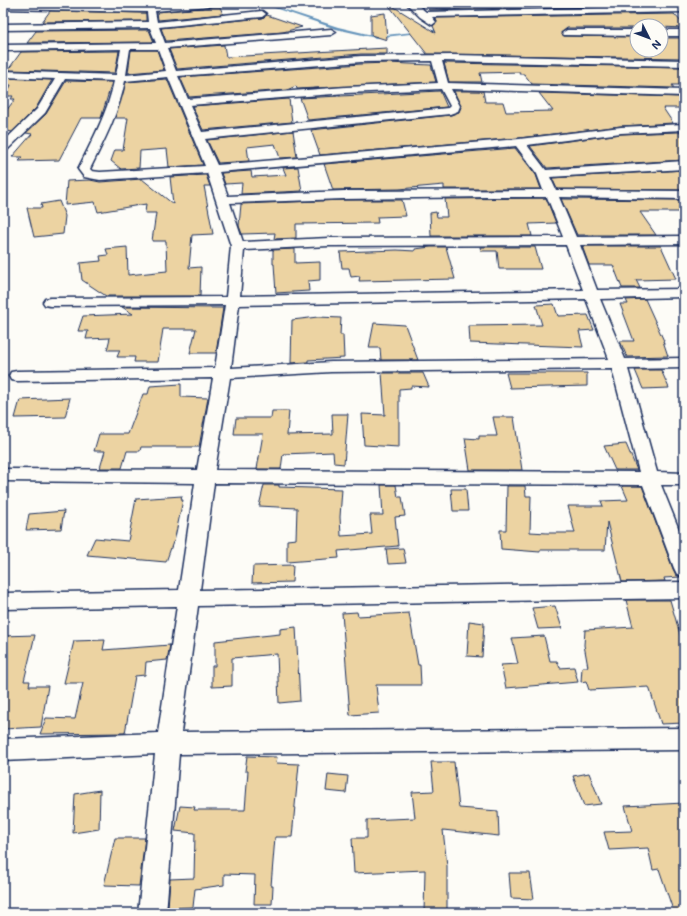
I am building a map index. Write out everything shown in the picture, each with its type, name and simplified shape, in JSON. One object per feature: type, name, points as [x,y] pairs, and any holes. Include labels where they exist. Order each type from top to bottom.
[{"type":"street","points":[[3,27],[22,27],[152,12],[210,3]]},
{"type":"street","points":[[410,3],[433,24]]},
{"type":"street","points":[[4,50],[37,5]]},
{"type":"street","points":[[3,6],[37,5],[152,12],[262,14]]},
{"type":"street","points":[[423,15],[684,9]]},
{"type":"street","points":[[152,12],[172,74],[212,168],[238,246],[222,373],[205,478],[168,743],[152,913]]},
{"type":"street","points":[[4,50],[162,46],[331,32]]},
{"type":"street","points":[[567,33],[629,33]]},
{"type":"street","points":[[669,33],[684,33]]},
{"type":"street","points":[[126,47],[115,100],[84,169],[88,174],[107,176],[212,168],[519,142],[621,130],[684,127]]},
{"type":"street","points":[[198,136],[450,111],[454,109],[455,106],[444,86],[436,58]]},
{"type":"street","points":[[3,74],[120,78],[360,59],[436,58],[684,63]]},
{"type":"street","points":[[3,148],[41,111],[62,76]]},
{"type":"street","points":[[184,102],[322,90],[444,86],[490,86],[633,93],[684,93]]},
{"type":"street","points":[[519,142],[543,174],[619,364],[650,480],[684,568]]},
{"type":"street","points":[[543,174],[684,165]]},
{"type":"street","points":[[223,200],[344,195],[488,193],[684,194]]},
{"type":"street","points":[[238,246],[329,242],[684,240]]},
{"type":"street","points":[[50,302],[232,301],[684,293]]},
{"type":"street","points":[[17,376],[222,373],[331,367],[684,363]]},
{"type":"street","points":[[3,476],[684,479]]},
{"type":"street","points":[[3,601],[684,590]]},
{"type":"street","points":[[3,750],[168,743],[684,739]]},
{"type":"building","points":[[461,3],[597,3],[600,6],[428,9],[461,8],[459,4],[462,4]]},
{"type":"building","points":[[391,5],[436,33],[433,26],[437,22],[435,18],[674,14],[684,25],[684,28],[669,27],[669,18],[629,18],[629,28],[567,28],[561,33],[564,36],[629,37],[629,57],[427,54],[390,7]]},
{"type":"building","points":[[220,7],[223,14],[158,20],[157,12]]},
{"type":"building","points":[[50,11],[146,13],[146,21],[42,22]]},
{"type":"building","points":[[385,13],[387,40],[371,35],[371,15]]},
{"type":"building","points":[[267,15],[302,27],[283,32],[166,41],[161,28],[262,18]]},
{"type":"building","points":[[149,30],[154,42],[27,43],[36,31]]},
{"type":"building","points":[[669,38],[684,38],[684,58],[669,58]]},
{"type":"building","points":[[224,45],[226,57],[387,48],[387,54],[361,54],[177,69],[169,49]]},
{"type":"building","points":[[131,50],[157,50],[164,70],[128,73]]},
{"type":"building","points":[[119,51],[115,73],[8,70],[21,52]]},
{"type":"building","points":[[388,63],[431,65],[436,82],[297,89],[296,86],[287,90],[189,97],[180,77],[361,64]]},
{"type":"building","points":[[444,63],[684,67],[684,85],[672,85],[674,88],[532,84],[524,74],[519,74],[520,72],[480,73],[482,82],[449,82]]},
{"type":"building","points":[[3,78],[52,80],[36,108],[12,132],[3,130],[3,115],[15,99],[11,99],[13,96],[6,96],[11,85],[3,85]]},
{"type":"building","points":[[167,79],[203,165],[169,167],[167,149],[140,151],[139,168],[121,169],[111,161],[115,150],[123,150],[128,118],[115,118],[126,82]]},
{"type":"building","points":[[66,81],[112,82],[101,118],[81,118],[59,160],[19,161],[23,157],[12,157],[32,134],[26,133],[46,114]]},
{"type":"building","points":[[440,91],[447,107],[308,120],[300,98]]},
{"type":"building","points":[[454,91],[483,91],[485,102],[503,102],[506,112],[553,111],[539,93],[681,97],[684,101],[684,108],[663,108],[673,123],[621,126],[519,138],[320,155],[311,130],[451,115],[459,112],[461,107]]},
{"type":"building","points":[[289,99],[292,122],[203,130],[192,106]]},
{"type":"building","points":[[293,131],[297,157],[280,158],[275,144],[247,147],[249,161],[218,163],[207,140]]},
{"type":"building","points":[[679,132],[684,139],[684,160],[547,168],[530,146],[621,134]]},
{"type":"building","points":[[515,148],[536,175],[541,189],[444,189],[444,185],[399,189],[333,190],[324,164]]},
{"type":"building","points":[[298,167],[302,191],[241,194],[242,183],[225,184],[221,173],[251,171],[252,177],[286,175],[283,168]]},
{"type":"building","points":[[684,170],[684,190],[557,189],[552,178]]},
{"type":"building","points":[[206,175],[210,186],[204,186],[213,234],[192,235],[189,268],[201,267],[200,296],[106,296],[82,280],[80,263],[101,261],[100,256],[108,255],[106,249],[127,247],[128,275],[167,271],[166,241],[152,241],[156,213],[145,213],[146,204],[98,212],[95,202],[65,205],[67,181],[90,180],[100,182],[142,179],[173,204],[170,177]]},
{"type":"building","points":[[546,198],[556,223],[529,224],[532,236],[431,236],[430,213],[436,212],[437,217],[447,217],[445,199]]},
{"type":"building","points":[[561,199],[684,200],[684,212],[640,212],[656,235],[577,235]]},
{"type":"building","points":[[344,200],[402,200],[406,216],[377,217],[378,223],[296,224],[296,238],[274,239],[275,233],[242,234],[239,226],[241,204]]},
{"type":"building","points":[[59,201],[65,216],[63,234],[34,237],[27,208],[42,208],[41,204]]},
{"type":"building","points":[[582,246],[661,246],[676,279],[636,280],[640,288],[622,288],[613,265],[589,265]]},
{"type":"building","points":[[446,247],[455,279],[359,281],[360,276],[351,277],[349,268],[342,268],[340,252],[397,250],[415,251],[415,249]]},
{"type":"building","points":[[480,247],[535,247],[541,269],[499,269],[497,251],[481,251]]},
{"type":"building","points":[[295,249],[295,263],[320,262],[320,280],[308,281],[309,291],[276,293],[273,250]]},
{"type":"building","points":[[645,299],[664,341],[668,356],[627,357],[620,341],[634,341],[620,304],[628,304],[626,300]]},
{"type":"building","points":[[554,304],[558,316],[588,315],[594,330],[579,331],[583,347],[470,343],[469,326],[542,325],[536,305]]},
{"type":"building","points":[[122,307],[223,308],[216,353],[190,353],[196,329],[163,329],[158,362],[134,362],[135,357],[117,357],[120,350],[107,350],[110,338],[86,339],[88,331],[78,331],[83,316],[133,314]]},
{"type":"building","points":[[318,317],[341,318],[340,335],[343,335],[344,358],[308,360],[308,362],[291,363],[292,320]]},
{"type":"building","points":[[374,323],[405,325],[418,360],[381,360],[380,348],[369,348]]},
{"type":"building","points":[[635,370],[661,370],[669,388],[643,389]]},
{"type":"building","points":[[382,373],[423,373],[429,387],[411,386],[411,388],[399,389],[399,447],[364,445],[362,414],[385,415]]},
{"type":"building","points":[[506,373],[587,373],[587,386],[510,388]]},
{"type":"building","points":[[181,384],[181,397],[208,398],[199,447],[141,447],[140,451],[127,451],[122,468],[100,468],[105,451],[94,451],[99,434],[128,434],[143,394],[148,394],[150,386]]},
{"type":"building","points":[[70,398],[65,417],[15,418],[20,400]]},
{"type":"building","points":[[272,411],[289,411],[287,435],[333,434],[332,414],[348,414],[344,464],[334,463],[333,452],[283,454],[281,469],[257,469],[263,434],[234,434],[236,418],[271,418]]},
{"type":"building","points":[[493,417],[514,417],[522,470],[470,470],[465,438],[479,439],[479,436],[497,436]]},
{"type":"building","points":[[626,444],[637,470],[615,470],[604,446]]},
{"type":"building","points":[[264,485],[279,485],[279,487],[342,489],[340,517],[341,536],[372,534],[370,515],[383,515],[381,485],[396,485],[398,497],[402,497],[405,516],[395,517],[398,546],[338,551],[339,558],[287,562],[287,540],[296,539],[297,508],[259,506]]},
{"type":"building","points":[[507,486],[525,486],[526,496],[531,496],[530,532],[575,533],[568,506],[603,506],[601,501],[628,500],[622,486],[642,486],[673,569],[676,575],[681,577],[664,578],[665,581],[622,582],[607,522],[605,550],[540,550],[540,552],[501,549],[500,530],[506,530]]},
{"type":"building","points":[[451,489],[466,489],[468,511],[453,511]]},
{"type":"building","points":[[182,496],[181,500],[183,500],[174,542],[166,562],[87,555],[95,538],[128,541],[136,499]]},
{"type":"building","points":[[64,511],[61,529],[26,530],[29,514]]},
{"type":"building","points":[[403,548],[406,563],[388,564],[386,549]]},
{"type":"building","points":[[293,565],[292,582],[252,583],[253,566]]},
{"type":"building","points":[[626,600],[670,600],[684,648],[684,723],[661,724],[649,687],[589,690],[586,681],[581,682],[582,667],[588,667],[584,645],[585,630],[633,627]]},
{"type":"building","points":[[555,606],[562,628],[538,629],[532,608]]},
{"type":"building","points":[[357,612],[358,616],[409,613],[418,665],[420,665],[421,685],[376,685],[379,713],[350,715],[342,613]]},
{"type":"building","points":[[469,621],[484,623],[482,657],[467,656]]},
{"type":"building","points":[[296,627],[300,701],[279,703],[277,654],[232,658],[232,686],[212,687],[212,666],[215,666],[215,641],[280,634],[280,629]]},
{"type":"building","points":[[35,635],[24,681],[30,681],[29,686],[48,686],[41,727],[3,729],[3,636]]},
{"type":"building","points":[[544,636],[550,661],[557,661],[560,668],[574,667],[578,682],[506,688],[501,665],[518,664],[512,638]]},
{"type":"building","points":[[105,640],[103,650],[170,645],[167,660],[146,662],[145,675],[135,676],[125,733],[40,734],[46,718],[75,719],[83,683],[64,683],[74,641]]},
{"type":"building","points":[[247,756],[277,757],[276,763],[299,764],[292,837],[275,837],[271,886],[273,886],[272,904],[254,904],[255,875],[224,874],[224,885],[195,889],[193,907],[168,908],[170,879],[194,878],[195,833],[175,831],[180,806],[195,807],[194,810],[245,810],[248,771],[245,771]]},
{"type":"building","points":[[431,762],[454,762],[459,808],[498,811],[499,836],[443,830],[447,866],[447,913],[424,913],[425,870],[354,873],[352,838],[367,838],[367,820],[415,818],[412,792],[434,791]]},
{"type":"building","points":[[589,773],[601,804],[584,806],[573,776]]},
{"type":"building","points":[[328,774],[348,776],[346,793],[326,791]]},
{"type":"building","points":[[100,790],[99,829],[73,833],[75,794]]},
{"type":"building","points":[[684,803],[684,913],[674,913],[659,869],[653,870],[648,848],[609,850],[604,832],[632,831],[625,806]]},
{"type":"building","points":[[115,838],[145,838],[139,886],[104,885]]},
{"type":"building","points":[[509,873],[530,873],[534,899],[511,898]]},
{"type":"waterway","points":[[261,3],[337,28],[376,37],[442,30]]}]
